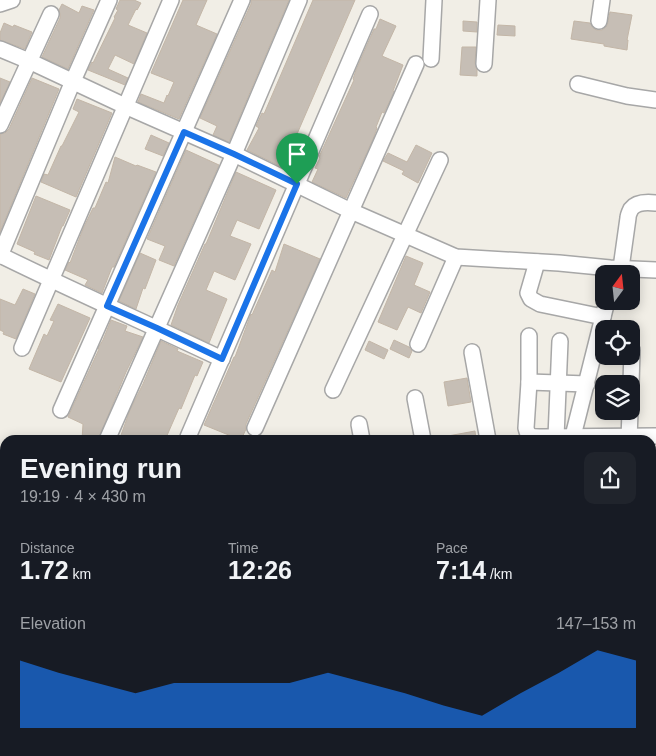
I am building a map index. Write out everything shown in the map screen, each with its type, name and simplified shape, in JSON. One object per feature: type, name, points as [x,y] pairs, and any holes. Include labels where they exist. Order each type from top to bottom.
[{"type":"street","points":[[0,4],[12,0]]},
{"type":"street","points":[[109,0],[0,256],[222,359]]},
{"type":"street","points":[[22,348],[171,0]]},
{"type":"street","points":[[61,410],[242,0]]},
{"type":"street","points":[[109,435],[234,154],[299,0]]},
{"type":"street","points":[[431,59],[434,0]]},
{"type":"street","points":[[484,64],[488,0]]},
{"type":"street","points":[[599,22],[602,0]]},
{"type":"street","points":[[0,125],[51,14]]},
{"type":"street","points":[[189,435],[370,14]]},
{"type":"street","points":[[0,49],[234,154],[351,211],[456,257],[559,262],[595,267]]},
{"type":"street","points":[[255,428],[416,64]]},
{"type":"street","points":[[578,84],[627,96],[656,100]]},
{"type":"street","points":[[333,390],[440,160]]},
{"type":"street","points":[[618,265],[630,211],[642,203],[656,203]]},
{"type":"street","points":[[418,344],[456,257]]},
{"type":"street","points":[[537,262],[528,293],[531,299],[540,304],[603,317]]},
{"type":"street","points":[[640,270],[656,270]]},
{"type":"street","points":[[574,435],[605,310]]},
{"type":"street","points":[[529,336],[526,428],[527,433],[530,435]]},
{"type":"street","points":[[548,435],[559,384],[560,341]]},
{"type":"street","points":[[472,352],[487,435]]},
{"type":"street","points":[[529,382],[586,384]]},
{"type":"street","points":[[415,398],[422,435]]},
{"type":"street","points":[[629,435],[630,420]]},
{"type":"street","points":[[359,424],[361,435]]},
{"type":"building","points":[[120,0],[134,0],[141,3],[128,25],[147,33],[134,64],[115,55],[108,69],[128,78],[125,85],[88,70],[115,18]]},
{"type":"building","points":[[183,0],[207,0],[196,25],[217,34],[179,119],[138,102],[141,94],[164,103],[168,96],[174,82],[151,73]]},
{"type":"building","points":[[251,0],[289,0],[229,142],[213,135],[217,126],[200,118],[251,4]]},
{"type":"building","points":[[313,0],[355,0],[287,155],[291,157],[286,169],[247,150],[259,128],[256,126],[262,113],[264,114]]},
{"type":"building","points":[[62,4],[79,13],[82,6],[94,10],[68,69],[42,57],[60,18],[59,10]]},
{"type":"building","points":[[610,12],[632,15],[627,50],[571,39],[574,21],[590,23],[594,29],[602,30],[607,26]]},
{"type":"building","points":[[380,19],[396,26],[382,56],[403,65],[394,92],[384,113],[382,112],[373,139],[346,198],[312,182],[318,169],[315,168],[319,157]]},
{"type":"building","points":[[463,21],[477,22],[477,32],[463,31]]},
{"type":"building","points":[[4,23],[32,32],[25,49],[0,40],[0,33]]},
{"type":"building","points":[[498,25],[515,26],[515,36],[497,35]]},
{"type":"building","points":[[462,47],[476,47],[475,63],[477,76],[460,75]]},
{"type":"building","points":[[0,78],[10,82],[0,103]]},
{"type":"building","points":[[32,78],[59,89],[0,232],[0,134],[5,133],[9,129]]},
{"type":"building","points":[[77,99],[112,113],[76,197],[41,182],[44,174],[48,175],[79,112],[73,109]]},
{"type":"building","points":[[151,135],[169,143],[163,156],[145,149]]},
{"type":"building","points":[[416,145],[432,153],[418,183],[402,174],[404,171],[383,161],[388,153],[407,162]]},
{"type":"building","points":[[186,150],[219,165],[174,266],[159,260],[165,246],[147,239]]},
{"type":"building","points":[[115,157],[156,172],[102,293],[85,285],[88,280],[65,270],[70,263],[93,208],[95,208],[106,182],[108,183]]},
{"type":"building","points":[[236,172],[276,190],[259,229],[237,220],[230,236],[251,244],[235,280],[214,271],[206,290],[227,299],[209,343],[171,325]]},
{"type":"building","points":[[36,196],[70,210],[49,260],[17,244]]},
{"type":"building","points":[[284,244],[320,259],[246,424],[243,435],[229,435],[204,425],[235,357],[251,314],[272,270],[275,272]]},
{"type":"building","points":[[140,253],[156,260],[136,309],[119,301]]},
{"type":"building","points":[[406,256],[423,263],[414,285],[430,292],[421,313],[408,307],[397,330],[378,322]]},
{"type":"building","points":[[23,289],[35,294],[16,339],[3,334],[4,332],[0,330],[0,299],[15,305]]},
{"type":"building","points":[[58,304],[90,318],[61,382],[29,369],[44,334],[47,336],[54,321],[50,320]]},
{"type":"building","points":[[111,320],[127,326],[125,331],[143,337],[126,372],[100,435],[82,435],[83,424],[68,417]]},
{"type":"building","points":[[394,340],[409,347],[412,351],[409,358],[390,349]]},
{"type":"building","points":[[161,341],[178,349],[177,351],[203,362],[167,435],[121,435],[130,410]]},
{"type":"building","points":[[369,341],[388,350],[384,359],[365,350]]},
{"type":"building","points":[[467,378],[471,402],[448,406],[444,382]]},
{"type":"building","points":[[475,431],[475,435],[453,435]]},
{"type":"route","points":[[184,132],[297,184],[222,359],[107,306],[184,132]]}]
